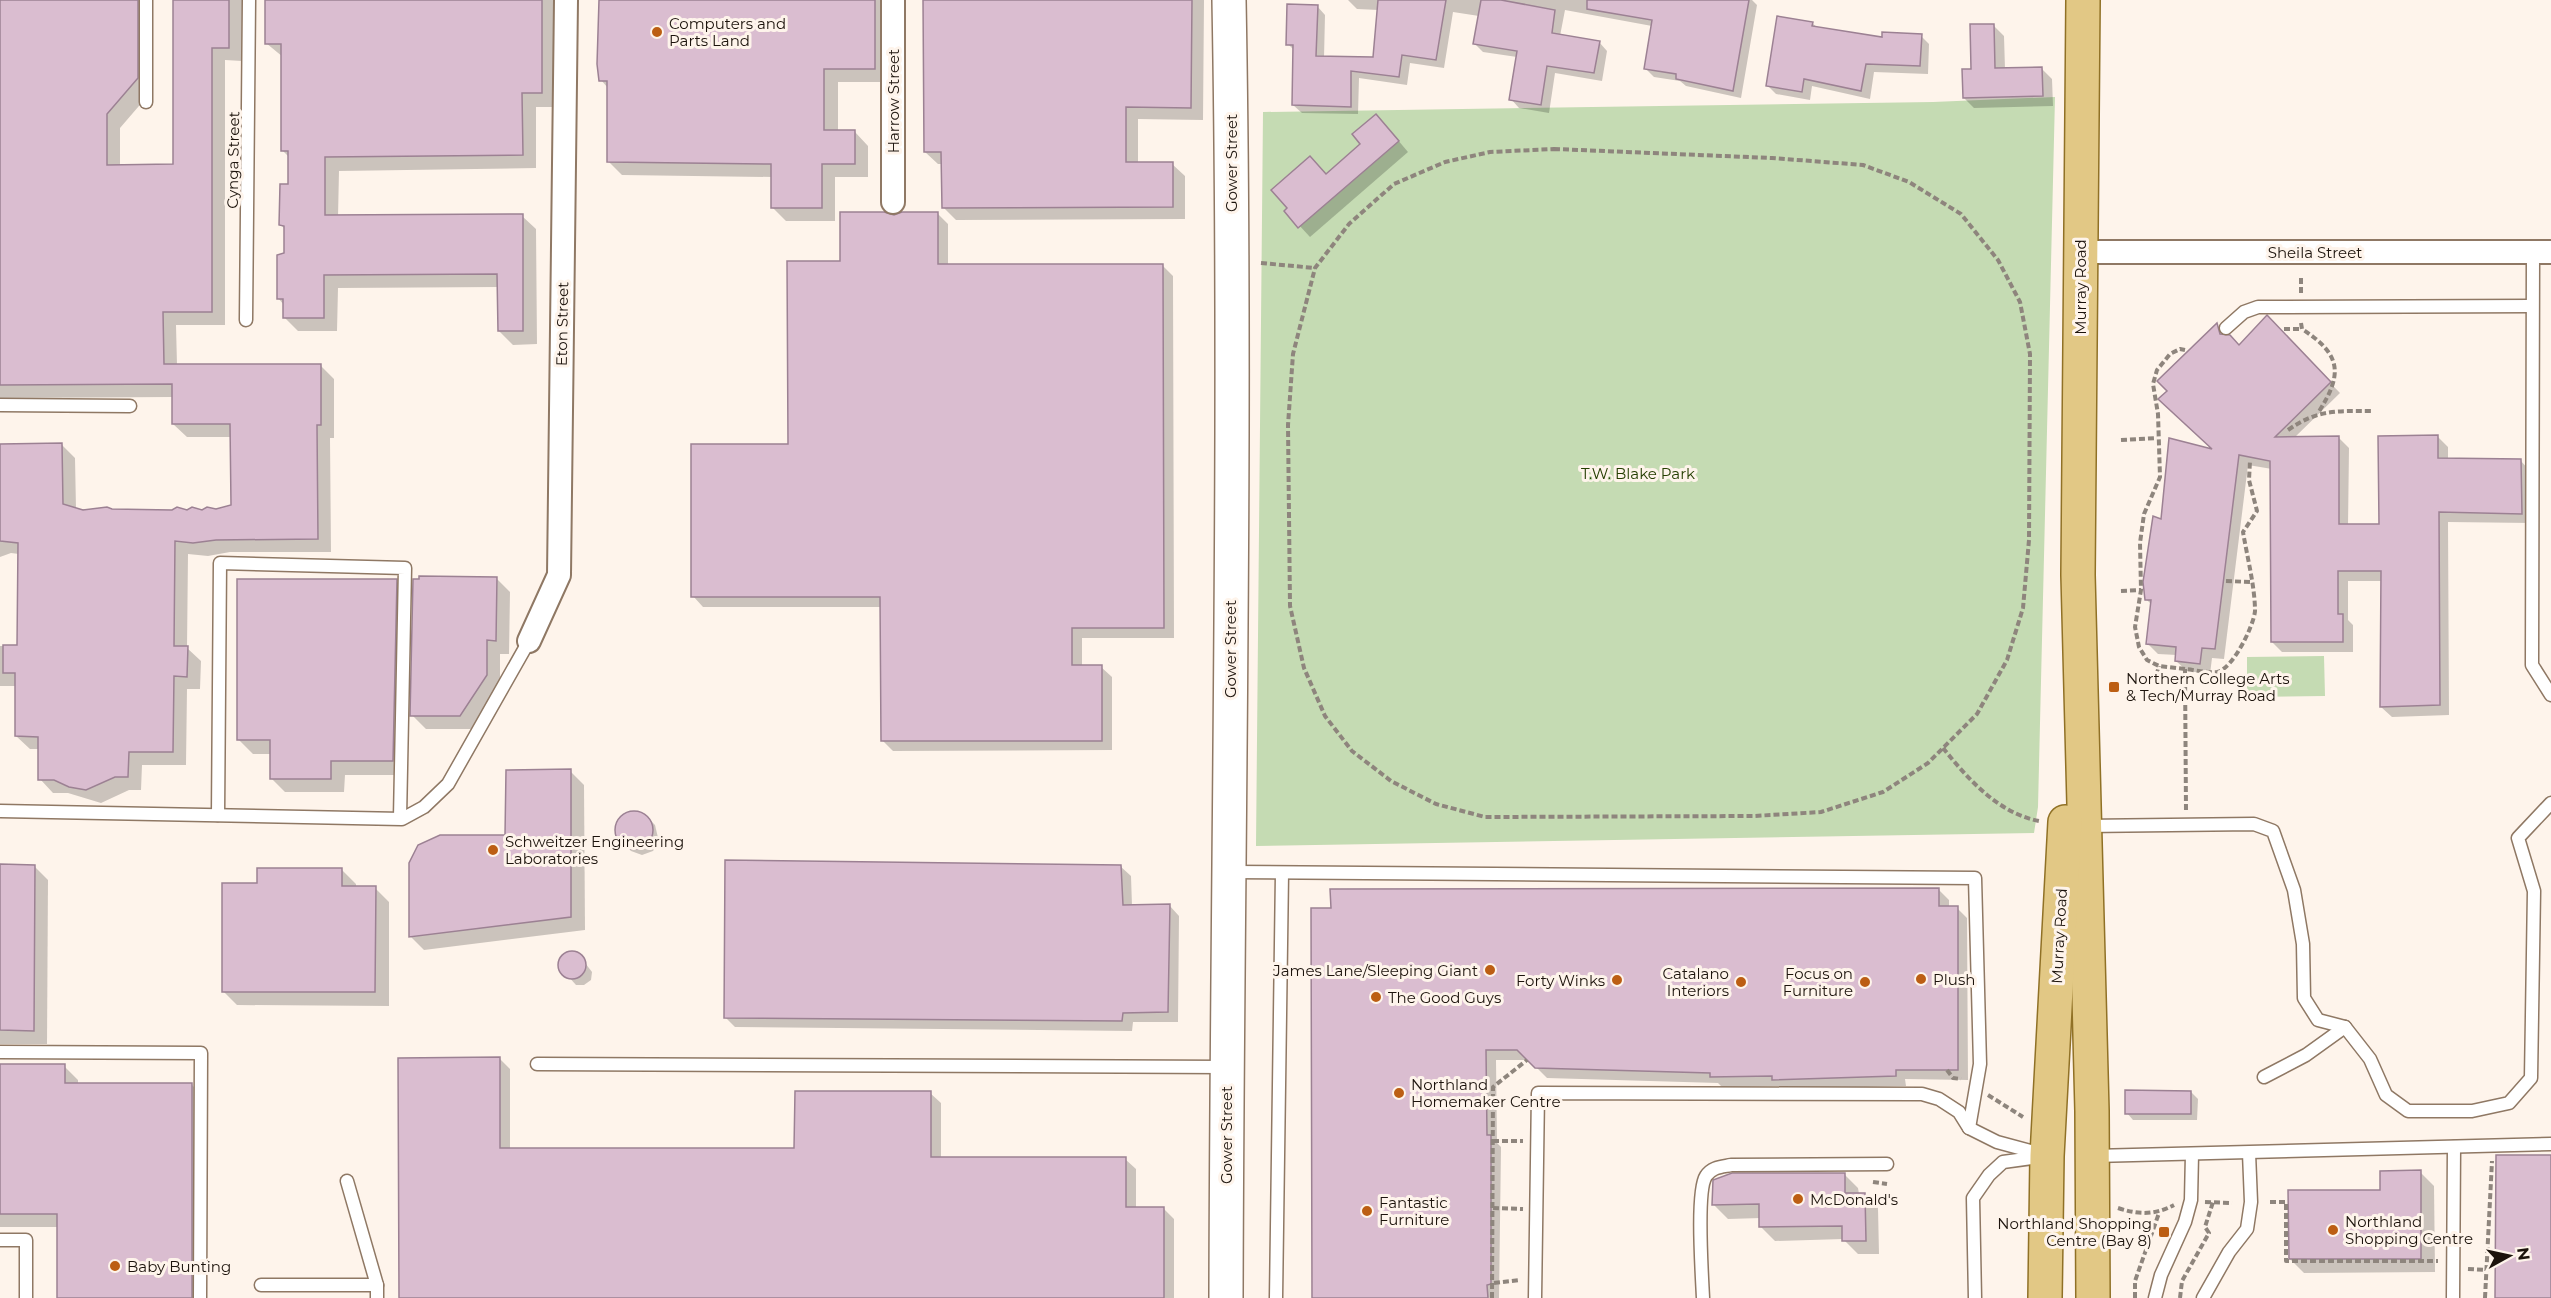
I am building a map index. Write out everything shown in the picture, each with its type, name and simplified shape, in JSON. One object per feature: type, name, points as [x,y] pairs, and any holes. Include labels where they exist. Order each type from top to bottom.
[{"type":"main road","name":"Murray Road","points":[[2083,0],[2078,574],[2093,1156],[2093,1298]]},
{"type":"main road","name":"Murray Road","points":[[2045,1298],[2047,1156],[2078,574]]},
{"type":"main road","points":[[2047,1156],[2093,1156]]},
{"type":"street","name":"Eton Street","points":[[529,641],[559,575],[566,0]]},
{"type":"street","name":"Harrow Street","points":[[893,0],[894,202]]},
{"type":"street","name":"Gower Street","points":[[1226,1298],[1232,151],[1229,0]]},
{"type":"street","name":"Sheila Street","points":[[2080,252],[2542,252]]},
{"type":"lane","points":[[146,0],[146,102]]},
{"type":"lane","name":"Cynga Street","points":[[246,320],[249,0]]},
{"type":"lane","points":[[2542,252],[2532,306],[2532,665],[2551,695]]},
{"type":"lane","points":[[2226,328],[2244,312],[2258,307],[2532,306]]},
{"type":"lane","points":[[0,405],[130,406]]},
{"type":"lane","points":[[218,815],[220,563],[405,568],[400,818]]},
{"type":"lane","points":[[0,811],[400,818],[424,807],[448,784],[529,641]]},
{"type":"lane","points":[[2085,826],[2254,824],[2273,831],[2294,890],[2303,944],[2304,998],[2318,1020],[2345,1027],[2370,1059],[2386,1095],[2408,1111],[2472,1111],[2509,1103],[2531,1077],[2534,891],[2518,838],[2551,803]]},
{"type":"lane","points":[[1229,872],[1975,878],[1980,1064],[1969,1128]]},
{"type":"lane","points":[[1276,1298],[1282,873]]},
{"type":"lane","points":[[2264,1077],[2306,1055],[2345,1027]]},
{"type":"lane","points":[[0,1052],[201,1053],[200,1298]]},
{"type":"lane","points":[[537,1064],[1227,1066]]},
{"type":"lane","points":[[1535,1298],[1538,1093],[1922,1094],[1939,1099],[1959,1112],[1969,1128],[1997,1142],[2047,1156]]},
{"type":"lane","points":[[2093,1156],[2551,1144]]},
{"type":"lane","points":[[2453,1298],[2454,1147]]},
{"type":"lane","points":[[2203,1298],[2229,1252],[2247,1229],[2251,1202],[2249,1153]]},
{"type":"lane","points":[[2155,1298],[2161,1275],[2185,1222],[2192,1200],[2192,1154]]},
{"type":"lane","points":[[1975,1298],[1973,1198],[1989,1175],[2003,1162],[2047,1156]]},
{"type":"lane","points":[[1703,1298],[1701,1197],[1704,1179],[1715,1168],[1731,1165],[1887,1164]]},
{"type":"lane","points":[[261,1285],[377,1292],[347,1181]]},
{"type":"lane","points":[[0,1240],[26,1240],[26,1298]]},
{"type":"path","points":[[1554,149],[1772,158],[1863,165],[1910,182],[1961,214],[1998,260],[2020,302],[2030,354],[2030,540],[2023,608],[2007,660],[1977,714],[1943,748],[1928,763],[1883,792],[1821,812],[1742,816],[1485,817],[1436,804],[1391,781],[1352,751],[1325,716],[1304,668],[1290,606],[1288,425],[1293,354],[1315,268],[1350,224],[1394,184],[1445,162],[1490,152],[1554,149]]},
{"type":"path","points":[[1261,263],[1315,268]]},
{"type":"path","points":[[2301,275],[2301,299]]},
{"type":"path","points":[[2301,313],[2302,329]]},
{"type":"path","points":[[2284,329],[2302,329],[2330,351],[2336,365],[2336,378],[2318,413]]},
{"type":"path","points":[[2185,350],[2180,349],[2170,354],[2157,370],[2153,384],[2158,414],[2160,477],[2144,514],[2140,543],[2141,590],[2135,627],[2139,647],[2147,660],[2160,666],[2216,672],[2231,663],[2255,612],[2243,532],[2257,511],[2249,480],[2250,462]]},
{"type":"path","points":[[2288,430],[2318,413],[2372,411]]},
{"type":"path","points":[[2121,440],[2157,438]]},
{"type":"path","points":[[2226,581],[2250,582]]},
{"type":"path","points":[[2121,591],[2141,590]]},
{"type":"path","points":[[2154,684],[2160,666]]},
{"type":"path","points":[[2185,669],[2186,817]]},
{"type":"path","points":[[1943,748],[1961,771],[1995,803],[2039,821]]},
{"type":"path","points":[[1492,1298],[1494,1283],[1493,1087],[1527,1060]]},
{"type":"path","points":[[1493,1141],[1537,1142]]},
{"type":"path","points":[[2485,1298],[2492,1159]]},
{"type":"path","points":[[2204,1202],[2232,1203]]},
{"type":"path","points":[[2270,1202],[2286,1202],[2286,1261],[2438,1261]]},
{"type":"path","points":[[2118,1208],[2134,1213],[2159,1213],[2179,1203]]},
{"type":"path","points":[[2180,1298],[2182,1281],[2209,1233],[2205,1227],[2213,1203]]},
{"type":"path","points":[[1493,1208],[1537,1210]]},
{"type":"path","points":[[2135,1298],[2135,1281],[2159,1213]]},
{"type":"path","points":[[2465,1269],[2486,1270]]},
{"type":"path","points":[[1494,1283],[1535,1278]]},
{"type":"green space","name":"T.W. Blake Park","points":[[2055,97],[2038,807],[2034,833],[1256,846],[1263,112],[1933,102]]},
{"type":"green space","points":[[2324,656],[2325,696],[2247,697],[2247,657]]},
{"type":"building","points":[[0,0],[138,0],[138,78],[107,114],[107,165],[173,164],[173,0],[229,0],[229,48],[212,48],[212,312],[163,312],[164,364],[321,364],[321,425],[317,425],[318,539],[216,540],[193,543],[175,541],[174,646],[188,646],[187,677],[174,676],[173,752],[129,752],[128,777],[115,777],[86,790],[69,787],[54,780],[38,780],[38,737],[15,736],[15,673],[3,673],[3,645],[17,645],[18,543],[0,541],[0,444],[62,443],[63,504],[83,510],[107,507],[112,509],[172,510],[177,507],[187,510],[192,507],[202,510],[207,507],[216,509],[231,505],[230,424],[172,424],[172,384],[0,385]]},
{"type":"building","points":[[265,0],[542,0],[542,93],[522,93],[523,155],[325,157],[325,215],[523,214],[523,331],[498,331],[497,274],[324,275],[324,318],[283,318],[283,299],[277,299],[277,255],[284,253],[284,226],[279,225],[280,184],[288,184],[288,151],[281,151],[281,44],[265,44]]},
{"type":"building","points":[[599,0],[875,0],[875,69],[824,69],[824,130],[855,130],[855,164],[822,164],[822,208],[771,208],[771,164],[607,162],[607,81],[599,81],[597,64]]},
{"type":"building","points":[[923,0],[1192,0],[1191,108],[1126,107],[1126,162],[1173,162],[1173,207],[942,208],[941,152],[924,152]]},
{"type":"building","points":[[1378,0],[1446,0],[1436,60],[1402,55],[1399,77],[1351,71],[1351,107],[1292,105],[1293,45],[1286,45],[1287,4],[1318,5],[1316,56],[1373,57]]},
{"type":"building","points":[[1481,0],[1501,0],[1555,10],[1552,33],[1600,41],[1594,73],[1547,66],[1541,105],[1509,100],[1517,51],[1473,44]]},
{"type":"building","points":[[1587,0],[1749,0],[1733,91],[1676,79],[1676,74],[1644,69],[1652,20],[1587,9]]},
{"type":"building","points":[[1777,16],[1813,22],[1812,26],[1882,37],[1882,32],[1922,34],[1920,66],[1866,64],[1861,91],[1804,79],[1802,92],[1766,86]]},
{"type":"building","points":[[1970,24],[1994,24],[1995,68],[2042,67],[2043,96],[1963,98],[1962,69],[1971,69]]},
{"type":"building","points":[[1376,114],[1399,141],[1298,228],[1284,211],[1287,208],[1271,190],[1310,156],[1326,174],[1360,144],[1352,134]]},
{"type":"building","points":[[840,212],[884,212],[894,215],[902,212],[938,212],[938,264],[1163,264],[1164,628],[1072,628],[1072,665],[1102,665],[1102,741],[881,741],[880,597],[691,597],[691,444],[788,444],[787,261],[840,261]]},
{"type":"building","points":[[2267,315],[2331,382],[2275,437],[2339,436],[2339,524],[2379,524],[2378,436],[2438,435],[2438,458],[2521,459],[2522,514],[2439,512],[2440,705],[2380,707],[2381,571],[2338,571],[2338,614],[2343,614],[2343,642],[2271,642],[2270,461],[2239,455],[2215,649],[2202,648],[2200,664],[2175,661],[2176,647],[2146,644],[2151,600],[2145,600],[2143,582],[2153,516],[2161,519],[2169,438],[2212,449],[2158,399],[2167,391],[2157,381],[2217,323],[2220,334],[2230,335],[2239,345]]},
{"type":"building","points":[[419,576],[497,577],[496,641],[487,640],[487,675],[460,716],[410,716],[413,579],[419,579]]},
{"type":"building","points":[[237,579],[397,579],[393,761],[331,761],[331,779],[270,779],[270,740],[237,740]]},
{"type":"building","name":"Schweitzer Engineering Laboratories","points":[[571,769],[571,917],[409,937],[409,863],[418,845],[440,835],[505,835],[506,770]]},
{"type":"building","points":[[634,811],[641,812],[647,817],[652,823],[652,837],[647,843],[641,848],[634,849],[627,848],[621,843],[616,837],[615,830],[616,823],[621,817],[627,812]]},
{"type":"building","points":[[725,860],[1121,865],[1123,905],[1170,904],[1168,1012],[1123,1013],[1122,1021],[724,1018]]},
{"type":"building","points":[[0,864],[35,865],[34,1031],[0,1030]]},
{"type":"building","points":[[257,868],[342,868],[342,886],[376,886],[375,992],[222,992],[222,883],[257,883]]},
{"type":"building","name":"Northland Homemaker Centre","points":[[1939,888],[1939,906],[1958,906],[1958,1070],[1896,1070],[1896,1076],[1772,1080],[1772,1076],[1710,1077],[1710,1073],[1535,1068],[1517,1050],[1486,1050],[1487,1135],[1491,1135],[1491,1284],[1487,1285],[1488,1298],[1312,1298],[1311,908],[1331,908],[1330,889]]},
{"type":"building","points":[[572,951],[582,955],[586,965],[582,975],[572,979],[562,975],[558,965],[562,955]]},
{"type":"building","points":[[500,1057],[500,1148],[794,1148],[795,1091],[931,1091],[931,1157],[1126,1157],[1126,1207],[1164,1207],[1164,1298],[399,1298],[398,1058]]},
{"type":"building","points":[[0,1064],[65,1064],[65,1083],[192,1083],[192,1298],[57,1298],[57,1214],[0,1214]]},
{"type":"building","points":[[2125,1090],[2191,1091],[2191,1114],[2125,1114]]},
{"type":"building","name":"Northland Shopping Centre","points":[[2496,1155],[2551,1155],[2551,1298],[2495,1298]]},
{"type":"building","points":[[2421,1170],[2421,1259],[2289,1259],[2288,1190],[2380,1190],[2380,1171]]},
{"type":"building","points":[[1732,1173],[1845,1173],[1845,1193],[1865,1193],[1866,1241],[1842,1241],[1842,1226],[1759,1227],[1759,1204],[1712,1205],[1713,1180]]},
{"type":"place","name":"Computers and Parts Land","points":[[657,32]]},
{"type":"place","name":"Northern College Arts & Tech/Murray Road","points":[[2114,687]]},
{"type":"place","name":"Schweitzer Engineering Laboratories","points":[[493,850]]},
{"type":"place","name":"James Lane/Sleeping Giant","points":[[1490,970]]},
{"type":"place","name":"Plush","points":[[1921,979]]},
{"type":"place","name":"Forty Winks","points":[[1617,980]]},
{"type":"place","name":"Catalano Interiors","points":[[1741,982]]},
{"type":"place","name":"Focus on Furniture","points":[[1865,982]]},
{"type":"place","name":"The Good Guys","points":[[1376,997]]},
{"type":"place","name":"Northland Homemaker Centre","points":[[1399,1093]]},
{"type":"place","name":"McDonald's","points":[[1798,1199]]},
{"type":"place","name":"Fantastic Furniture","points":[[1367,1211]]},
{"type":"place","name":"Northland Shopping Centre","points":[[2333,1230]]},
{"type":"place","name":"Northland Shopping Centre (Bay 8)","points":[[2164,1232]]},
{"type":"place","name":"Baby Bunting","points":[[115,1266]]}]
